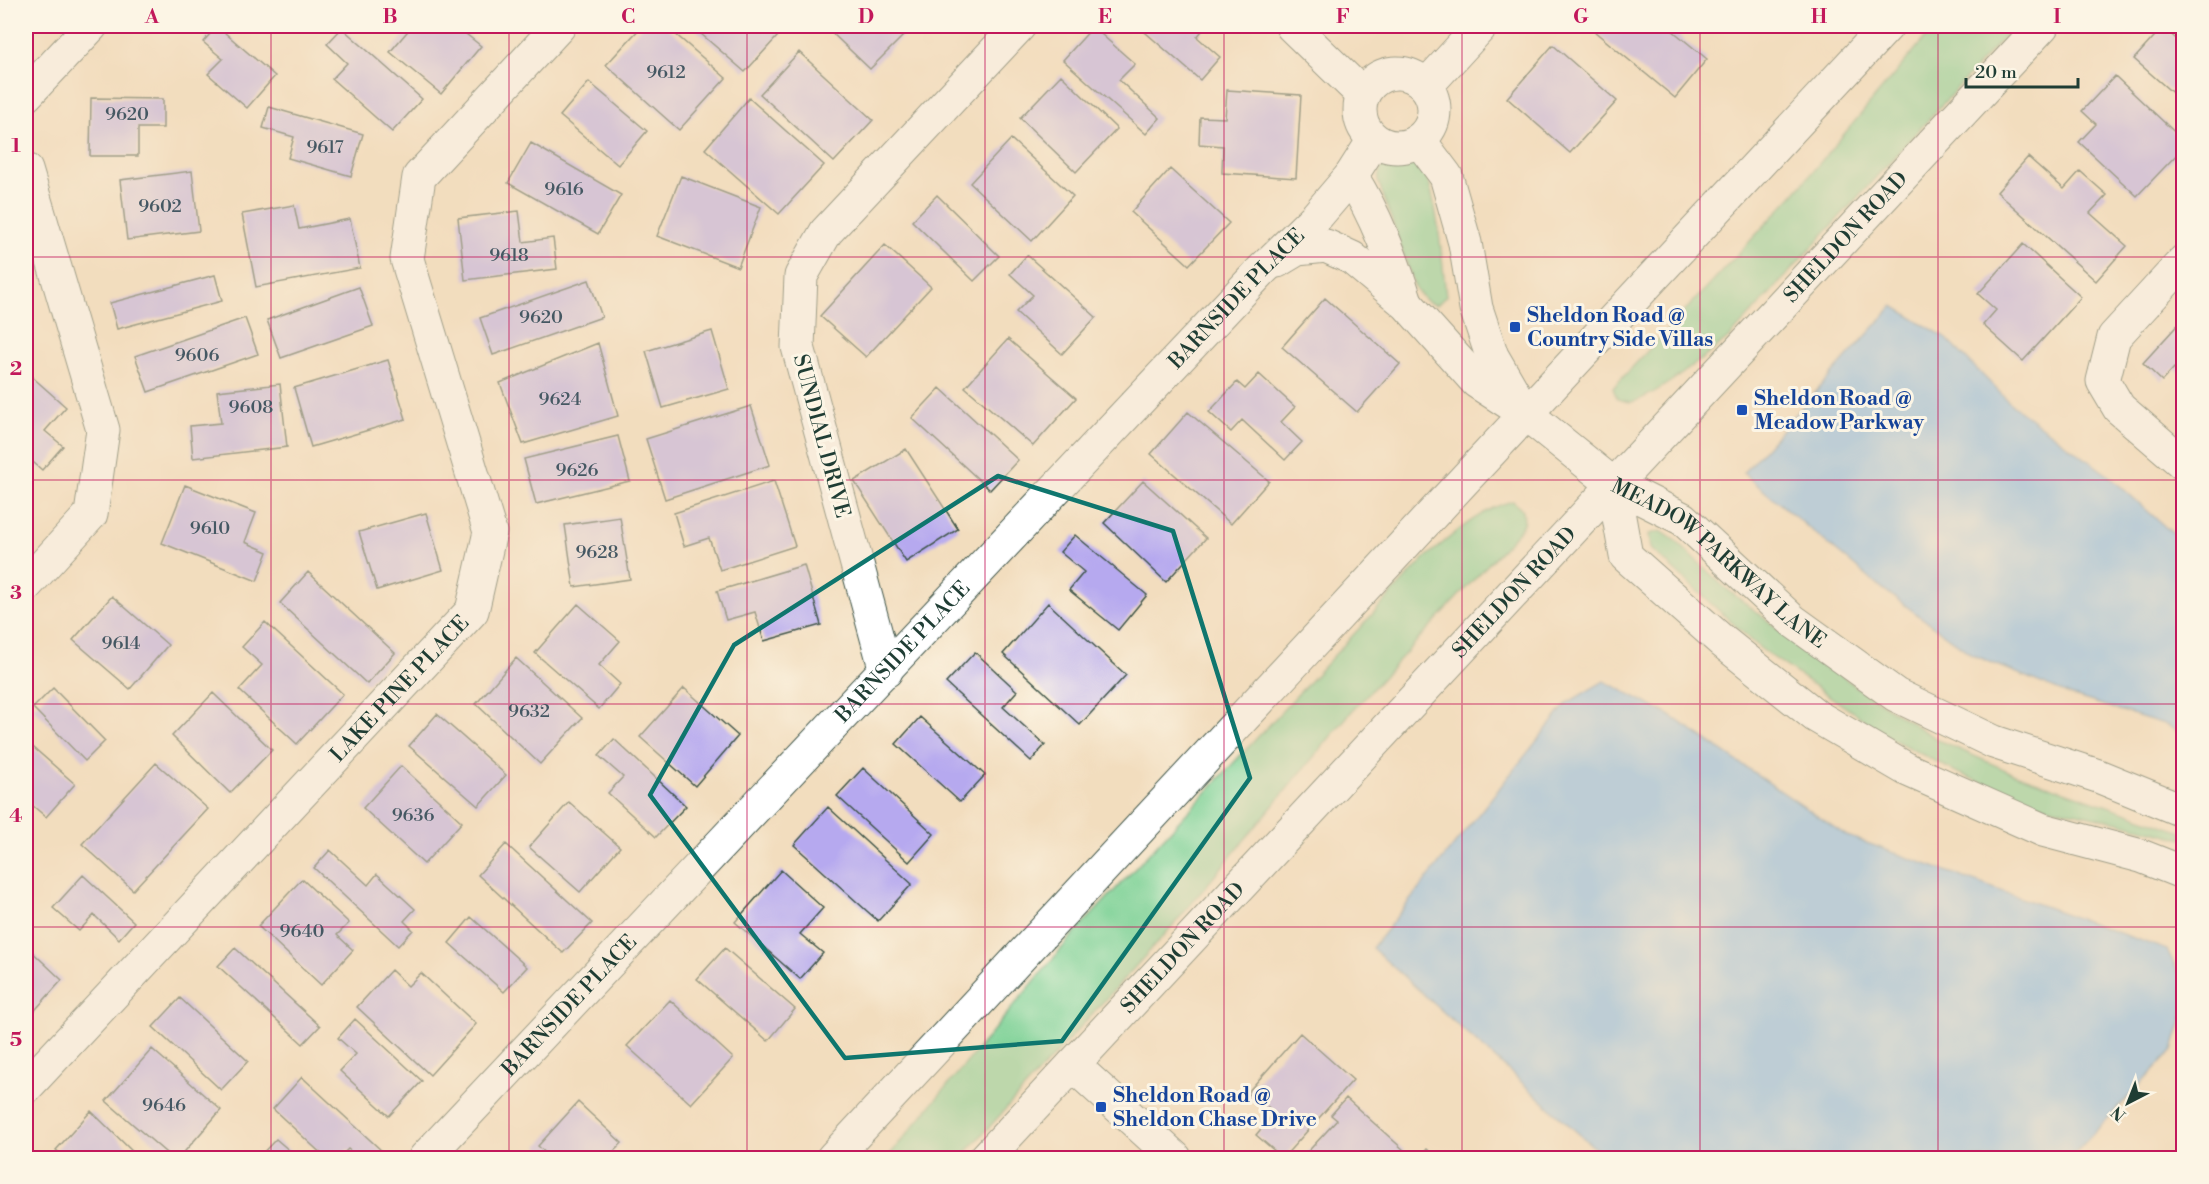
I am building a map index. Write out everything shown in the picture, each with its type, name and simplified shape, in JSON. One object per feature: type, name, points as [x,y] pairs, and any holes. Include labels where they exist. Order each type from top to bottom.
[{"type":"street","points":[[26,95],[91,26]]},
{"type":"street","name":"LAKE PINE PLACE","points":[[26,1087],[472,612],[490,532],[407,259],[419,177],[559,26]]},
{"type":"street","name":"SUNDIAL DRIVE","points":[[885,671],[798,347],[801,276],[826,232],[1019,26]]},
{"type":"street","points":[[1292,26],[1362,94]]},
{"type":"street","points":[[1426,86],[1481,26]]},
{"type":"street","points":[[833,1158],[1887,26]]},
{"type":"street","name":"SHELDON ROAD","points":[[986,1158],[2042,26]]},
{"type":"street","points":[[1391,72],[1404,73],[1416,78],[1426,86],[1435,108],[1428,132],[1419,140],[1409,146],[1397,148],[1384,146],[1374,140],[1365,130],[1360,119],[1359,106],[1362,94],[1369,84],[1380,76],[1391,72]]},
{"type":"street","name":"BARNSIDE PLACE","points":[[424,1158],[1261,272],[1316,217],[1351,176],[1374,140]]},
{"type":"street","points":[[1419,140],[1446,176],[1465,243],[1476,308],[1492,356],[1525,413]]},
{"type":"street","points":[[26,170],[103,430],[91,514],[26,585]]},
{"type":"street","points":[[1351,176],[1363,195],[1390,255],[1407,304]]},
{"type":"street","points":[[1261,272],[1297,249],[1326,246],[1352,258],[1407,304],[1477,381],[1525,413],[1613,484]]},
{"type":"street","points":[[2184,261],[2114,337],[2103,381],[2119,408],[2184,464]]},
{"type":"street","name":"MEADOW PARKWAY LANE","points":[[1613,484],[1683,519],[1793,621],[1896,695],[1994,742],[2098,776],[2184,811]]},
{"type":"street","name":"MEADOW PARKWAY LANE","points":[[1613,484],[1626,556],[1722,641],[1815,716],[1908,770],[2043,830],[2141,856],[2184,873]]},
{"type":"street","points":[[1073,1065],[1175,1158]]},
{"type":"highlighted area","points":[[998,476],[1173,531],[1250,778],[1062,1041],[845,1058],[650,795],[734,645]]},
{"type":"green space","points":[[1935,26],[2014,26],[1730,337],[1653,393],[1631,402],[1617,399],[1613,388],[1792,196]]},
{"type":"green space","points":[[1398,156],[1412,159],[1420,165],[1432,193],[1446,296],[1437,305],[1427,302],[1416,290],[1378,181],[1384,165]]},
{"type":"green space","points":[[1513,501],[1523,511],[1524,522],[1518,532],[1352,711],[1176,922],[961,1158],[887,1158],[1072,936],[1425,558],[1477,517]]},
{"type":"green space","points":[[1661,531],[1677,542],[1723,586],[1782,632],[1862,691],[1938,740],[2015,774],[2183,832],[2183,839],[2035,804],[1960,774],[1892,739],[1761,649],[1651,549],[1649,534]]},
{"type":"water","points":[[1893,306],[1945,337],[2012,405],[2108,475],[2183,543],[2183,734],[2164,724],[2070,695],[1971,654],[1875,583],[1743,473]]},
{"type":"water","points":[[1604,681],[1669,715],[1847,836],[2167,950],[2183,981],[2183,1017],[2173,1050],[2070,1158],[1606,1158],[1372,948],[1567,703]]},
{"type":"building","points":[[217,26],[275,76],[247,108],[208,74],[223,59],[203,42]]},
{"type":"building","points":[[412,26],[456,26],[481,46],[441,94],[390,52]]},
{"type":"building","points":[[642,26],[666,26],[726,78],[679,130],[606,65]]},
{"type":"building","points":[[692,26],[787,26],[745,72]]},
{"type":"building","points":[[834,26],[913,26],[870,69],[829,30]]},
{"type":"building","points":[[1138,26],[1206,26],[1197,37],[1220,57],[1200,80]]},
{"type":"building","points":[[1588,26],[1667,26],[1707,59],[1675,98]]},
{"type":"building","points":[[1093,27],[1135,64],[1119,80],[1160,118],[1146,134],[1063,60]]},
{"type":"building","points":[[2163,27],[2184,46],[2184,103],[2134,59]]},
{"type":"building","points":[[342,28],[422,99],[392,132],[332,79],[347,63],[327,44]]},
{"type":"building","points":[[1553,45],[1617,101],[1570,153],[1507,98]]},
{"type":"building","points":[[799,52],[873,120],[834,162],[760,94]]},
{"type":"building","points":[[1061,75],[1117,129],[1076,172],[1020,118]]},
{"type":"building","points":[[2115,76],[2184,141],[2184,147],[2137,196],[2079,142],[2096,124],[2082,111]]},
{"type":"building","points":[[589,82],[647,131],[618,165],[560,116]]},
{"type":"building","points":[[1227,90],[1301,95],[1296,178],[1222,173],[1223,146],[1199,144],[1200,117],[1225,118]]},
{"type":"building","points":[[91,98],[163,99],[163,128],[138,128],[138,156],[90,156]]},
{"type":"building","points":[[749,98],[824,165],[779,214],[705,149]]},
{"type":"building","points":[[269,107],[363,134],[351,176],[288,158],[294,137],[263,128]]},
{"type":"building","points":[[1011,139],[1073,196],[1032,241],[970,183]]},
{"type":"building","points":[[531,143],[621,195],[598,234],[508,183]]},
{"type":"building","points":[[2028,157],[2064,189],[2080,171],[2107,195],[2090,213],[2127,246],[2096,281],[1997,192]]},
{"type":"building","points":[[1170,169],[1229,223],[1189,265],[1131,212]]},
{"type":"building","points":[[192,171],[199,231],[127,240],[120,180]]},
{"type":"building","points":[[681,176],[761,207],[738,267],[657,236]]},
{"type":"building","points":[[937,195],[999,256],[974,281],[912,221]]},
{"type":"building","points":[[294,205],[299,229],[350,219],[360,268],[256,287],[242,214]]},
{"type":"building","points":[[519,211],[523,242],[553,238],[557,269],[465,280],[458,218]]},
{"type":"building","points":[[2023,244],[2081,297],[2023,361],[1983,325],[1996,310],[1978,294]]},
{"type":"building","points":[[885,245],[931,287],[866,357],[820,316]]},
{"type":"building","points":[[1027,255],[1096,317],[1062,354],[1016,312],[1033,295],[1010,274]]},
{"type":"building","points":[[215,275],[222,301],[117,329],[110,303]]},
{"type":"building","points":[[589,280],[602,317],[493,355],[480,318]]},
{"type":"building","points":[[359,287],[373,326],[281,358],[267,320]]},
{"type":"building","points":[[1325,298],[1400,364],[1357,412],[1282,347]]},
{"type":"building","points":[[245,318],[258,354],[148,392],[135,356]]},
{"type":"building","points":[[2184,318],[2184,376],[2174,368],[2162,381],[2143,363]]},
{"type":"building","points":[[712,331],[729,389],[663,408],[646,351]]},
{"type":"building","points":[[1008,339],[1076,398],[1033,446],[965,387]]},
{"type":"building","points":[[598,343],[618,416],[523,444],[500,383]]},
{"type":"building","points":[[388,360],[406,419],[311,447],[294,388]]},
{"type":"building","points":[[1259,374],[1295,407],[1281,422],[1302,442],[1285,460],[1242,420],[1231,432],[1209,412],[1237,382],[1245,389]]},
{"type":"building","points":[[30,375],[66,407],[45,431],[63,446],[42,470],[26,456],[26,380]]},
{"type":"building","points":[[280,384],[287,447],[193,458],[190,426],[221,423],[217,391]]},
{"type":"building","points":[[940,388],[1018,460],[990,490],[912,418]]},
{"type":"building","points":[[751,406],[770,465],[665,499],[646,439]]},
{"type":"building","points":[[1188,412],[1269,481],[1231,524],[1151,454]]},
{"type":"building","points":[[618,436],[630,481],[536,504],[524,459]]},
{"type":"building","points":[[906,449],[958,529],[906,562],[854,481]]},
{"type":"building","points":[[774,481],[795,546],[720,570],[709,538],[684,546],[674,513]]},
{"type":"building","points":[[1143,481],[1206,538],[1166,582],[1104,523]]},
{"type":"building","points":[[185,485],[256,513],[245,542],[268,552],[257,581],[162,543]]},
{"type":"building","points":[[426,513],[443,570],[377,590],[359,532]]},
{"type":"building","points":[[620,517],[630,579],[574,587],[565,525]]},
{"type":"building","points":[[1075,535],[1147,595],[1118,630],[1069,590],[1084,572],[1060,552]]},
{"type":"building","points":[[804,565],[821,625],[764,641],[755,612],[726,620],[717,591]]},
{"type":"building","points":[[308,572],[395,653],[367,684],[280,603]]},
{"type":"building","points":[[112,596],[168,645],[130,689],[73,640]]},
{"type":"building","points":[[1048,603],[1126,675],[1080,725],[1003,654]]},
{"type":"building","points":[[578,604],[620,641],[599,665],[620,684],[599,709],[535,653]]},
{"type":"building","points":[[265,622],[343,694],[297,744],[239,690],[262,665],[242,647]]},
{"type":"building","points":[[975,652],[1017,691],[1003,707],[1045,745],[1031,761],[946,683]]},
{"type":"building","points":[[516,658],[582,718],[540,764],[476,704]]},
{"type":"building","points":[[53,688],[105,741],[85,761],[33,708]]},
{"type":"building","points":[[684,688],[738,736],[695,786],[640,737]]},
{"type":"building","points":[[213,693],[272,750],[230,793],[172,736]]},
{"type":"building","points":[[437,714],[506,775],[478,806],[409,746]]},
{"type":"building","points":[[920,717],[985,775],[960,802],[896,744]]},
{"type":"building","points":[[614,739],[686,806],[656,837],[608,793],[623,777],[599,756]]},
{"type":"building","points":[[26,741],[75,784],[46,817],[26,800]]},
{"type":"building","points":[[156,763],[208,809],[133,890],[82,844]]},
{"type":"building","points":[[401,766],[462,822],[424,864],[363,808]]},
{"type":"building","points":[[863,768],[934,834],[909,862],[837,796]]},
{"type":"building","points":[[569,802],[620,847],[580,892],[529,847]]},
{"type":"building","points":[[828,807],[912,884],[878,921],[794,845]]},
{"type":"building","points":[[506,844],[592,923],[563,953],[478,875]]},
{"type":"building","points":[[330,850],[368,885],[377,874],[415,909],[404,921],[413,930],[398,946],[314,868]]},
{"type":"building","points":[[781,870],[823,908],[800,934],[823,953],[800,979],[735,922]]},
{"type":"building","points":[[83,875],[134,922],[119,939],[94,915],[79,931],[53,908]]},
{"type":"building","points":[[302,879],[349,923],[337,935],[353,950],[321,985],[258,926]]},
{"type":"building","points":[[471,917],[527,967],[504,992],[449,943]]},
{"type":"building","points":[[26,946],[62,980],[28,1018],[26,1015]]},
{"type":"building","points":[[235,948],[320,1026],[303,1044],[218,966]]},
{"type":"building","points":[[725,948],[795,1009],[768,1041],[697,979]]},
{"type":"building","points":[[391,970],[408,986],[421,973],[476,1024],[430,1075],[357,1007]]},
{"type":"building","points":[[180,998],[248,1061],[221,1090],[153,1027]]},
{"type":"building","points":[[670,1000],[733,1058],[691,1104],[627,1046]]},
{"type":"building","points":[[355,1019],[422,1081],[389,1116],[340,1071],[356,1054],[338,1038]]},
{"type":"building","points":[[1300,1033],[1353,1080],[1283,1158],[1256,1135],[1274,1113],[1268,1107],[1266,1110],[1247,1093]]},
{"type":"building","points":[[152,1049],[221,1110],[179,1158],[172,1158],[106,1101]]},
{"type":"building","points":[[302,1077],[383,1152],[376,1158],[359,1158],[348,1149],[339,1158],[326,1158],[273,1109]]},
{"type":"building","points":[[1346,1098],[1405,1151],[1398,1158],[1302,1158],[1337,1120],[1331,1115]]},
{"type":"building","points":[[578,1102],[622,1143],[607,1158],[551,1158],[538,1146]]},
{"type":"building","points":[[91,1111],[139,1158],[66,1158],[56,1150]]},
{"type":"building","points":[[276,1139],[298,1158],[258,1158]]},
{"type":"building","points":[[1427,1149],[1438,1158],[1419,1158]]},
{"type":"place","name":"Sheldon Road @ Country Side Villas","points":[[1515,327]]},
{"type":"place","name":"Sheldon Road @ Meadow Parkway","points":[[1742,410]]},
{"type":"place","name":"Sheldon Road @ Sheldon Chase Drive","points":[[1101,1107]]}]
